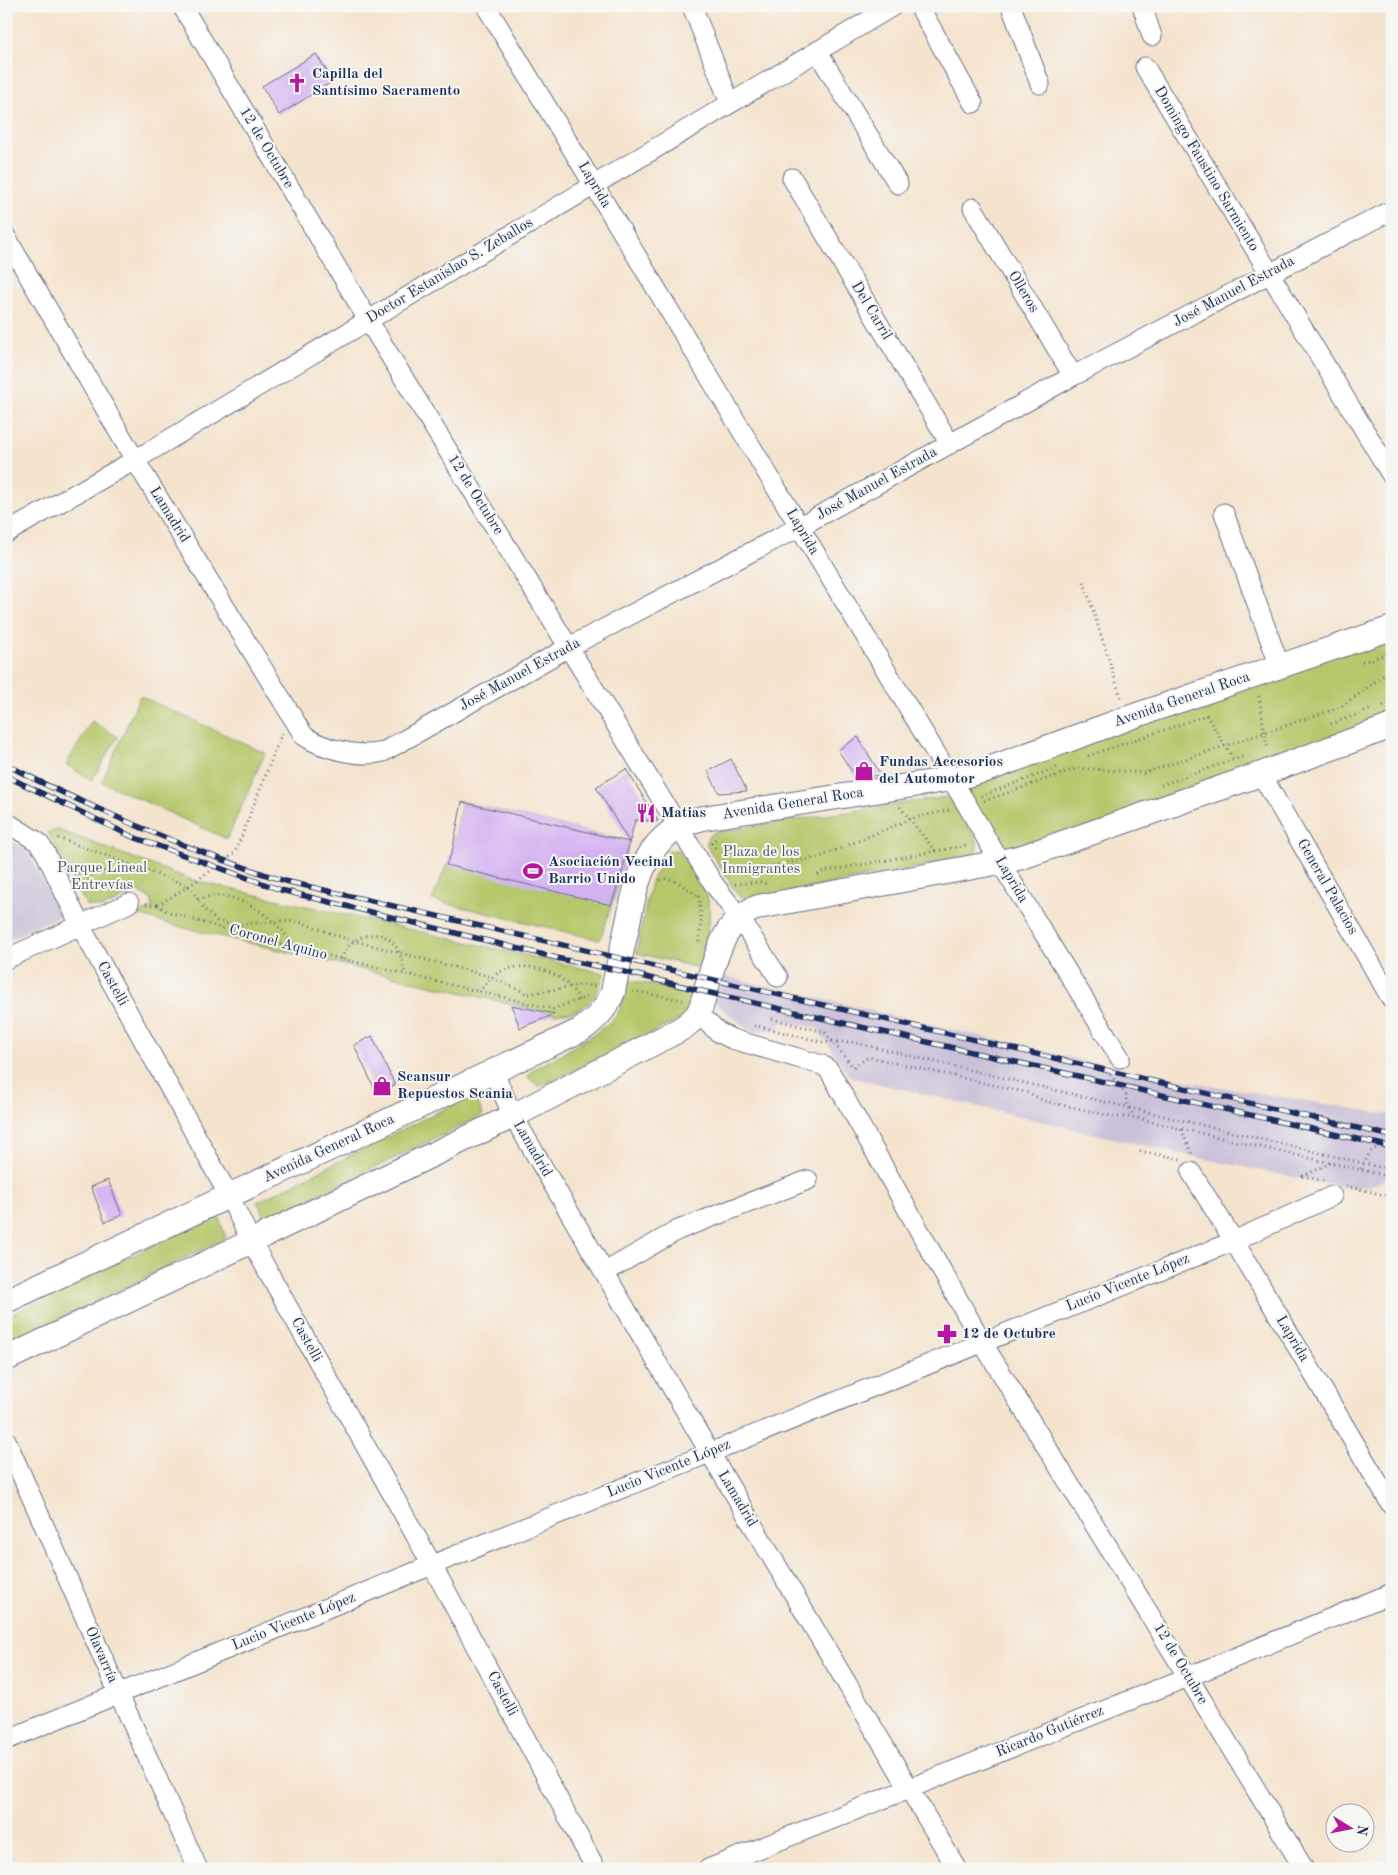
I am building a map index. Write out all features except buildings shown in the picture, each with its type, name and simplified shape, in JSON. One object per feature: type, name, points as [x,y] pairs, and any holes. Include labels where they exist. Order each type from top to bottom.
[{"type":"main road","name":"Avenida General Roca","points":[[6,1301],[494,1073],[581,1030],[598,1017],[607,1006],[614,988],[634,894],[642,868],[652,850],[679,826],[703,818],[952,779],[986,770],[1128,718],[1392,628]]},
{"type":"main road","points":[[6,1359],[513,1116],[679,1030],[688,1024],[691,1011],[728,931],[739,917],[748,911],[758,907],[1022,857],[1250,765],[1392,726]]},
{"type":"street","name":"12 de Octubre","points":[[182,6],[368,320],[679,826],[719,879],[739,917],[778,977]]},
{"type":"street","name":"Laprida","points":[[486,6],[952,779],[1113,1064]]},
{"type":"street","points":[[692,6],[730,103]]},
{"type":"street","name":"Doctor Estanislao S. Zeballos","points":[[6,533],[135,460],[893,6]]},
{"type":"street","points":[[919,6],[973,104]]},
{"type":"street","points":[[1011,6],[1040,84]]},
{"type":"street","points":[[1142,6],[1152,36]]},
{"type":"street","points":[[817,52],[898,184]]},
{"type":"street","name":"Domingo Faustino Sarmiento","points":[[1145,67],[1392,476]]},
{"type":"street","name":"Del Carril","points":[[792,178],[950,444]]},
{"type":"street","name":"Olleros","points":[[973,208],[1073,376]]},
{"type":"street","name":"José Manuel Estrada","points":[[363,754],[383,752],[569,647],[799,527],[1073,376],[1392,210]]},
{"type":"street","name":"Lamadrid","points":[[6,237],[135,460],[304,736],[319,746],[363,754]]},
{"type":"street","points":[[1224,513],[1280,667]]},
{"type":"street","name":"General Palacios","points":[[1250,765],[1392,1000]]},
{"type":"street","name":"Castelli","points":[[6,822],[38,842],[56,874],[80,925],[229,1196],[251,1241],[432,1565],[596,1869]]},
{"type":"street","points":[[6,959],[129,903]]},
{"type":"street","name":"12 de Octubre","points":[[691,1011],[718,1032],[732,1039],[822,1065],[829,1070],[982,1342],[1304,1869]]},
{"type":"street","name":"Lamadrid","points":[[494,1073],[513,1116],[957,1869]]},
{"type":"street","name":"Laprida","points":[[1191,1165],[1234,1241],[1392,1506]]},
{"type":"street","points":[[605,1272],[678,1230],[808,1180]]},
{"type":"street","name":"Lucio Vicente López","points":[[6,1740],[432,1565],[1234,1241],[1332,1196]]},
{"type":"street","name":"Olavarría","points":[[6,1440],[198,1869]]},
{"type":"street","name":"Ricardo Gutiérrez","points":[[708,1869],[1188,1677],[1392,1593]]},
{"type":"path","points":[[1084,582],[1128,718]]},
{"type":"path","points":[[1358,661],[1371,660],[1392,651]]},
{"type":"path","points":[[697,950],[701,933],[699,896],[719,879],[730,874],[820,857],[910,819],[968,807],[1078,768],[1144,773],[1341,707],[1392,669]]},
{"type":"path","points":[[1250,699],[1268,693]]},
{"type":"path","points":[[1154,788],[1250,765],[1269,752],[1264,733],[1259,696]]},
{"type":"path","points":[[1330,724],[1392,703]]},
{"type":"path","points":[[1081,759],[1215,712]]},
{"type":"path","points":[[1206,715],[1226,745],[1250,765]]},
{"type":"path","points":[[189,886],[235,853],[286,722],[293,718]]},
{"type":"path","points":[[968,807],[981,796],[1063,766]]},
{"type":"path","points":[[946,805],[949,810]]},
{"type":"path","points":[[891,808],[909,806]]},
{"type":"path","points":[[900,807],[935,851]]},
{"type":"path","points":[[949,810],[968,807],[988,809]]},
{"type":"path","points":[[716,850],[712,843],[720,834]]},
{"type":"path","points":[[38,842],[57,837],[189,886],[204,909],[217,921],[233,925],[300,922],[353,941],[493,978],[528,994],[581,985],[614,988],[688,1000],[691,1011]]},
{"type":"path","points":[[965,838],[973,852]]},
{"type":"path","points":[[814,878],[822,872],[969,845]]},
{"type":"path","points":[[725,866],[735,884],[761,882],[769,885]]},
{"type":"path","points":[[56,874],[145,870]]},
{"type":"path","name":"Coronel Aquino","points":[[189,886],[158,905],[175,914],[243,935],[341,960],[553,1009],[592,996]]},
{"type":"path","points":[[198,900],[213,896],[224,896],[241,901],[260,912],[281,929],[295,948]]},
{"type":"path","points":[[341,960],[344,951],[353,941],[371,934],[381,935],[391,940],[399,953],[405,974]]},
{"type":"path","points":[[479,992],[501,972],[512,968],[525,967],[556,976],[570,987],[580,1000]]},
{"type":"path","points":[[772,1019],[825,1032],[853,1067],[870,1057],[1029,1092],[1044,1101],[1116,1117],[1134,1117],[1392,1177]]},
{"type":"path","points":[[751,1027],[758,1026],[821,1042],[852,1042],[1392,1170]]},
{"type":"path","points":[[1113,1064],[1127,1096],[1126,1102],[1134,1117]]},
{"type":"path","points":[[1181,1129],[1191,1165]]},
{"type":"path","points":[[1361,1169],[1370,1152],[1392,1138]]},
{"type":"path","points":[[1140,1151],[1191,1165]]},
{"type":"shaded area","points":[[6,839],[27,850],[61,915],[6,941]]},
{"type":"shaded area","points":[[725,976],[1136,1073],[1392,1115],[1392,1177],[1368,1187],[1348,1188],[1194,1157],[850,1077],[817,1028],[783,1021],[777,1029],[751,1032],[713,1001]]},
{"type":"green space","points":[[1392,628],[1392,726],[1000,862],[952,779]]},
{"type":"green space","points":[[140,696],[265,753],[227,839],[102,782]]},
{"type":"green space","points":[[92,721],[118,737],[92,780],[66,765]]},
{"type":"green space","name":"Plaza de los Inmigrantes","points":[[946,797],[951,800],[977,841],[974,856],[754,899],[738,895],[707,846],[708,838],[715,832]]},
{"type":"green space","name":"Asociación Vecinal Barrio Unido","points":[[462,802],[629,842],[621,876],[600,940],[432,900],[452,852]]},
{"type":"green space","name":"Parque Lineal Entrevías","points":[[58,830],[195,881],[604,973],[603,979],[594,996],[580,1009],[554,1014],[172,925],[138,915],[153,907],[151,899],[137,891],[103,908],[86,905],[48,832]]},
{"type":"green space","points":[[678,850],[699,879],[709,908],[707,939],[700,968],[636,953],[651,881],[669,851]]},
{"type":"green space","points":[[627,980],[692,993],[691,1007],[681,1019],[539,1087],[528,1077],[531,1071],[578,1044],[612,1020],[622,1005]]},
{"type":"green space","points":[[474,1094],[483,1115],[267,1220],[257,1202]]},
{"type":"green space","points":[[218,1214],[226,1238],[6,1345],[6,1317]]},
{"type":"railway","points":[[6,764],[139,827],[212,856],[285,881],[1392,1136]]},
{"type":"railway","points":[[6,776],[133,837],[281,890],[565,960],[617,970],[706,992],[1392,1147]]},
{"type":"place","name":"Capilla del Santísimo Sacramento","points":[[297,83]]},
{"type":"place","name":"Fundas Accesorios del Automotor","points":[[864,771]]},
{"type":"place","name":"Matias","points":[[646,813]]},
{"type":"place","name":"Asociación Vecinal Barrio Unido","points":[[533,871]]},
{"type":"place","name":"Scansur Repuestos Scania","points":[[382,1086]]},
{"type":"place","name":"12 de Octubre","points":[[947,1334]]}]
